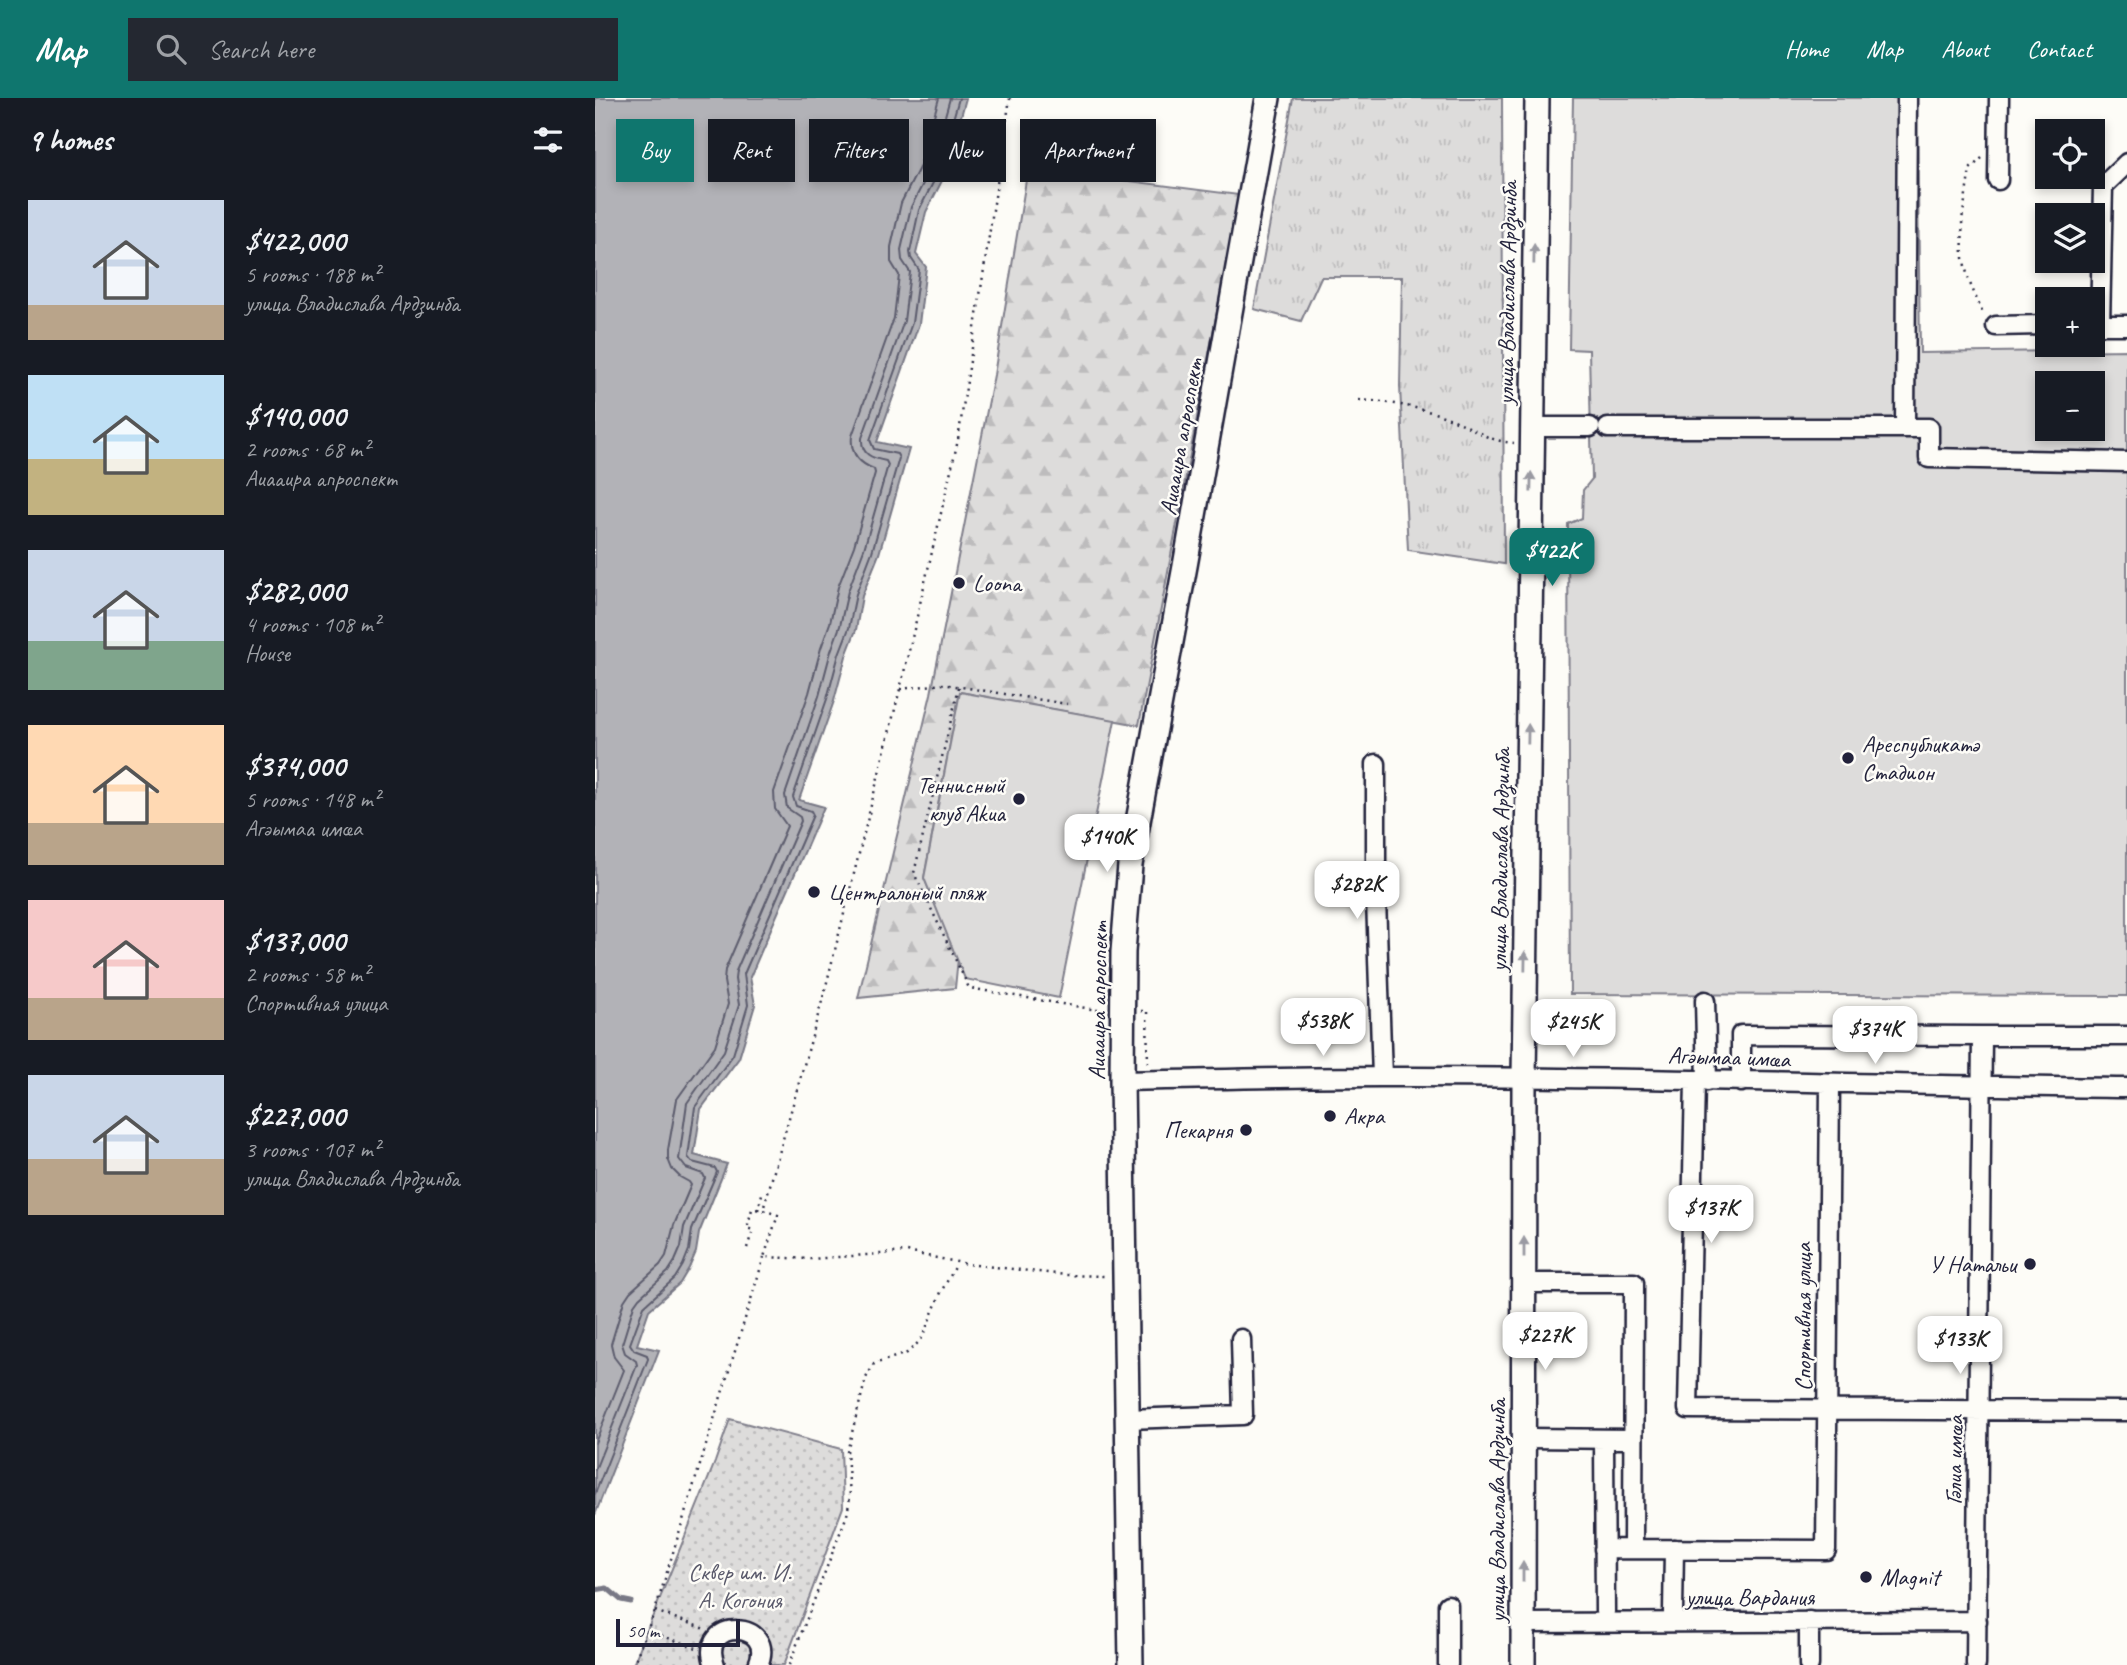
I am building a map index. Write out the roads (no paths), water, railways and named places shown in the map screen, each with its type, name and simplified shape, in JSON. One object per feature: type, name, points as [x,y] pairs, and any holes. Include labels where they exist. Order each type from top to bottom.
[{"type":"main road","name":"Аиааира апроспект","points":[[1131,1665],[1122,1081],[1123,952],[1130,865],[1268,98]]},
{"type":"main road","name":"улица Владислава Ардзинба","points":[[1523,1665],[1524,1078],[1537,98]]},
{"type":"street","points":[[1905,428],[1907,98]]},
{"type":"street","points":[[1998,180],[1999,98]]},
{"type":"street","points":[[2099,287],[2103,186],[2127,163]]},
{"type":"street","points":[[2105,325],[2127,325]]},
{"type":"street","points":[[1996,326],[2035,326]]},
{"type":"street","points":[[1531,436],[1590,427]]},
{"type":"street","points":[[1608,428],[1929,428],[1929,458],[2127,462]]},
{"type":"street","points":[[1376,764],[1376,899],[1382,1077]]},
{"type":"street","points":[[1705,1001],[1688,1409],[2127,1411]]},
{"type":"street","points":[[1741,1082],[1741,1035],[2127,1036]]},
{"type":"street","name":"Гәлиа имҩа","points":[[1976,1665],[1982,1036]]},
{"type":"street","name":"Агәымаа имҩа","points":[[1122,1081],[1382,1077],[2127,1088]]},
{"type":"street","name":"Спортивная улица","points":[[1674,1549],[1826,1550],[1830,1084]]},
{"type":"street","points":[[1524,1283],[1634,1283],[1633,1548]]},
{"type":"street","points":[[1127,1419],[1243,1415],[1241,1339]]},
{"type":"street","points":[[1523,1438],[1633,1439]]},
{"type":"street","points":[[1604,1439],[1605,1612]]},
{"type":"street","points":[[1604,1549],[1674,1549],[1673,1612]]},
{"type":"street","points":[[1448,1605],[1448,1665]]},
{"type":"street","points":[[1809,1621],[1809,1665]]},
{"type":"street","name":"улица Вардания","points":[[1523,1623],[1976,1621]]},
{"type":"street","points":[[714,1659],[713,1646],[721,1634],[738,1629],[747,1631],[759,1644],[762,1664]]},
{"type":"water","points":[[595,98],[966,98],[960,119],[923,119],[923,182],[941,182],[926,212],[916,254],[926,267],[919,324],[877,442],[909,449],[879,554],[862,596],[856,630],[834,701],[799,800],[824,807],[750,977],[755,1005],[739,1058],[701,1109],[694,1155],[727,1164],[699,1233],[696,1252],[689,1268],[680,1283],[649,1310],[637,1345],[659,1350],[595,1515]]},
{"type":"waterway","points":[[595,1590],[607,1588],[621,1600],[631,1602]]},
{"type":"place","name":"Loona","points":[[959,583]]},
{"type":"place","name":"Ареспубликатә Стадион","points":[[1848,758]]},
{"type":"place","name":"Теннисный клуб Akua","points":[[1019,799]]},
{"type":"place","name":"Центральный пляж","points":[[814,892]]},
{"type":"place","name":"Акра","points":[[1330,1116]]},
{"type":"place","name":"Пекарня","points":[[1246,1130]]},
{"type":"place","name":"У Натальи","points":[[2030,1264]]},
{"type":"place","name":"Magnit","points":[[1866,1577]]},
{"type":"park label","name":"Сквер им. И. А. Когония","points":[[740,1586]]}]
